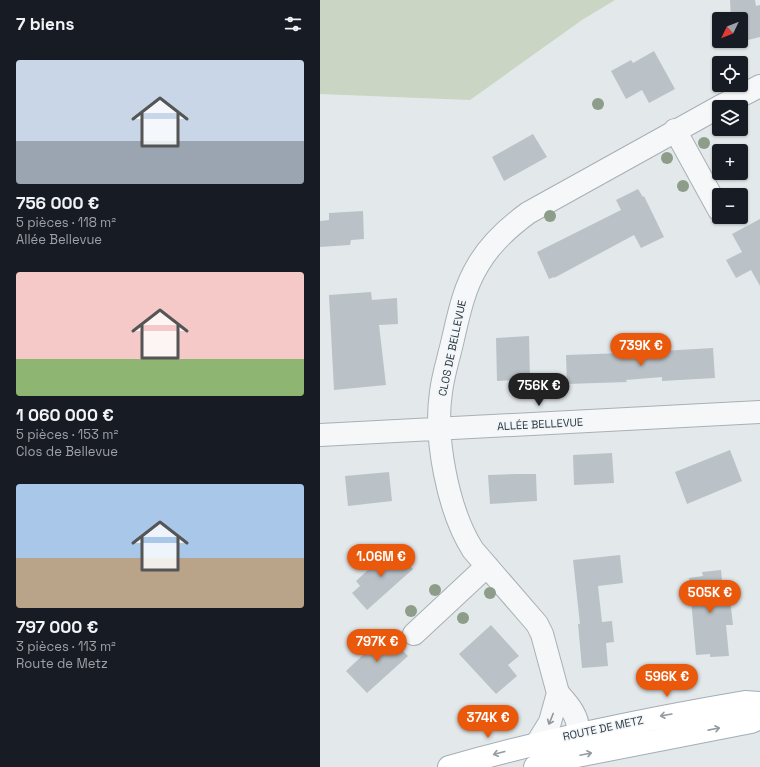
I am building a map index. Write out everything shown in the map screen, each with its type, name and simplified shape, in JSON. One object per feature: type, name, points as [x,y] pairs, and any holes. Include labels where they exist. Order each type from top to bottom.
[{"type":"main road","name":"ROUTE DE METZ","points":[[449,767],[577,733],[648,718],[745,702],[760,703]]},
{"type":"main road","name":"ROUTE DE METZ","points":[[535,767],[584,755],[751,722],[760,718]]},
{"type":"street","name":"CLOS DE BELLEVUE","points":[[733,100],[760,86]]},
{"type":"street","name":"CLOS DE BELLEVUE","points":[[577,733],[573,713],[558,693],[541,631],[464,536],[458,522],[442,459],[439,430],[440,392],[464,292],[478,263],[513,224],[528,213],[712,111]]},
{"type":"street","points":[[675,130],[712,198]]},
{"type":"street","name":"ALLÉE BELLEVUE","points":[[320,435],[439,430],[760,412]]},
{"type":"street","points":[[414,634],[487,566]]},
{"type":"street","points":[[537,743],[550,722],[558,693]]},
{"type":"street","points":[[531,767],[540,754],[568,747],[577,733]]},
{"type":"green space","points":[[320,0],[615,0],[582,20],[470,100],[320,94]]},
{"type":"building","points":[[730,0],[755,0],[756,6],[760,5],[760,37],[748,40],[748,12],[731,12]]},
{"type":"building","points":[[654,51],[675,89],[649,103],[642,90],[626,99],[611,71],[631,60],[633,63]]},
{"type":"building","points":[[533,134],[547,157],[504,181],[492,157]]},
{"type":"building","points":[[638,189],[643,197],[644,196],[664,237],[641,248],[634,235],[554,278],[549,279],[537,252],[621,210],[616,200]]},
{"type":"building","points":[[363,211],[364,239],[351,240],[350,245],[320,247],[320,221],[329,220],[329,213]]},
{"type":"building","points":[[760,219],[760,286],[751,270],[736,278],[726,260],[742,252],[732,234]]},
{"type":"building","points":[[371,292],[372,300],[397,298],[398,324],[379,325],[386,385],[334,390],[329,295]]},
{"type":"building","points":[[529,336],[530,379],[497,381],[496,338]]},
{"type":"building","points":[[713,348],[715,378],[662,381],[662,377],[626,380],[627,382],[567,384],[566,355],[625,353],[626,355]]},
{"type":"building","points":[[730,450],[742,481],[687,504],[675,472]]},
{"type":"building","points":[[612,453],[614,483],[574,485],[573,455]]},
{"type":"building","points":[[389,472],[392,501],[348,506],[345,476]]},
{"type":"building","points":[[536,474],[537,501],[490,504],[488,475]]},
{"type":"building","points":[[393,547],[413,569],[367,610],[352,593],[360,586],[356,581]]},
{"type":"building","points":[[620,555],[623,583],[598,586],[602,622],[612,621],[614,642],[606,643],[608,666],[582,668],[578,624],[580,624],[573,560]]},
{"type":"building","points":[[721,570],[724,600],[730,599],[733,625],[726,625],[729,656],[710,657],[710,654],[696,655],[689,578],[703,576],[702,572]]},
{"type":"building","points":[[491,625],[519,656],[508,665],[517,676],[496,694],[459,654]]},
{"type":"building","points":[[386,633],[408,656],[367,693],[346,671]]}]
